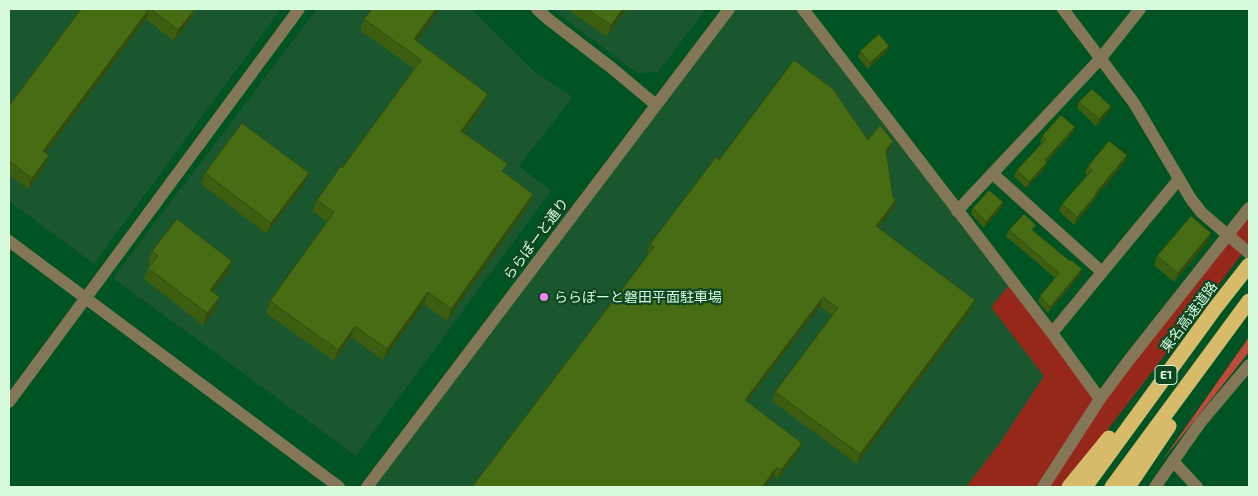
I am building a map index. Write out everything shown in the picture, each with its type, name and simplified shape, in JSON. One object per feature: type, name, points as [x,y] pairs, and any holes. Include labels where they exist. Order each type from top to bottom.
[{"type":"highway","name":"東名高速道路","points":[[1085,487],[1216,307],[1249,265]]},
{"type":"highway","name":"E1","points":[[1112,487],[1249,300]]},
{"type":"highway","points":[[1069,487],[1216,307]]},
{"type":"highway","points":[[1128,487],[1189,394],[1234,320]]},
{"type":"street","points":[[9,402],[298,9]]},
{"type":"street","points":[[537,9],[656,105]]},
{"type":"street","name":"ららぽーと通り","points":[[367,487],[729,9]]},
{"type":"street","points":[[803,9],[1052,333],[1100,399]]},
{"type":"street","points":[[1063,9],[1134,103],[1179,178],[1202,212],[1249,253]]},
{"type":"street","points":[[957,211],[1101,58],[1140,9]]},
{"type":"street","points":[[993,174],[1102,272]]},
{"type":"street","points":[[1052,333],[1179,178]]},
{"type":"street","points":[[1043,487],[1100,399],[1231,239],[1249,208]]},
{"type":"street","points":[[9,240],[339,487]]},
{"type":"street","points":[[1155,487],[1200,423],[1249,365]]},
{"type":"street","points":[[1173,461],[1197,487]]},
{"type":"shaded area","points":[[9,9],[281,9],[94,264],[9,201]]},
{"type":"shaded area","points":[[317,9],[471,9],[535,72],[573,97],[519,166],[551,191],[356,456],[113,278]]},
{"type":"shaded area","points":[[554,9],[706,9],[658,72],[637,73]]},
{"type":"shaded area","points":[[728,9],[797,9],[1100,399],[1041,487],[367,487]]},
{"type":"shaded area","points":[[1249,208],[1249,245],[1064,487],[966,487],[1000,443],[1044,376],[991,307],[1012,282],[1100,399]]},
{"type":"shaded area","points":[[1249,337],[1249,352],[1162,461]]},
{"type":"building","points":[[81,9],[149,9],[43,151],[49,155],[32,178],[9,161],[9,106]]},
{"type":"building","points":[[150,9],[195,9],[178,30]]},
{"type":"building","points":[[372,9],[436,9],[414,39],[488,94],[461,131],[508,164],[502,171],[533,194],[451,309],[428,292],[387,349],[355,326],[338,350],[270,301],[334,212],[317,200],[421,60],[364,19]]},
{"type":"building","points":[[587,9],[623,9],[611,25]]},
{"type":"building","points":[[879,34],[889,46],[870,63],[860,51]]},
{"type":"building","points":[[794,60],[833,89],[868,140],[880,125],[893,141],[886,150],[893,197],[896,200],[876,226],[975,300],[860,454],[775,392],[838,308],[823,297],[745,400],[802,443],[781,470],[777,467],[762,487],[472,487],[654,247],[650,244],[716,157],[719,160]]},
{"type":"building","points":[[1092,89],[1111,106],[1099,119],[1079,102]]},
{"type":"building","points":[[1061,115],[1075,127],[1045,160],[1047,162],[1029,182],[1017,170],[1046,139],[1042,136]]},
{"type":"building","points":[[242,123],[309,173],[271,223],[205,173]]},
{"type":"building","points":[[1109,141],[1127,155],[1077,217],[1062,204],[1092,170],[1088,166]]},
{"type":"building","points":[[989,190],[1003,202],[986,222],[973,208]]},
{"type":"building","points":[[1024,214],[1036,225],[1032,230],[1082,269],[1050,307],[1040,296],[1059,273],[1009,230]]},
{"type":"building","points":[[1191,216],[1211,233],[1178,273],[1157,256]]},
{"type":"building","points":[[177,219],[232,261],[210,290],[220,297],[207,313],[148,268],[158,256],[152,251]]},
{"type":"place","name":"ららぽーと磐田平面駐車場","points":[[544,297]]}]
